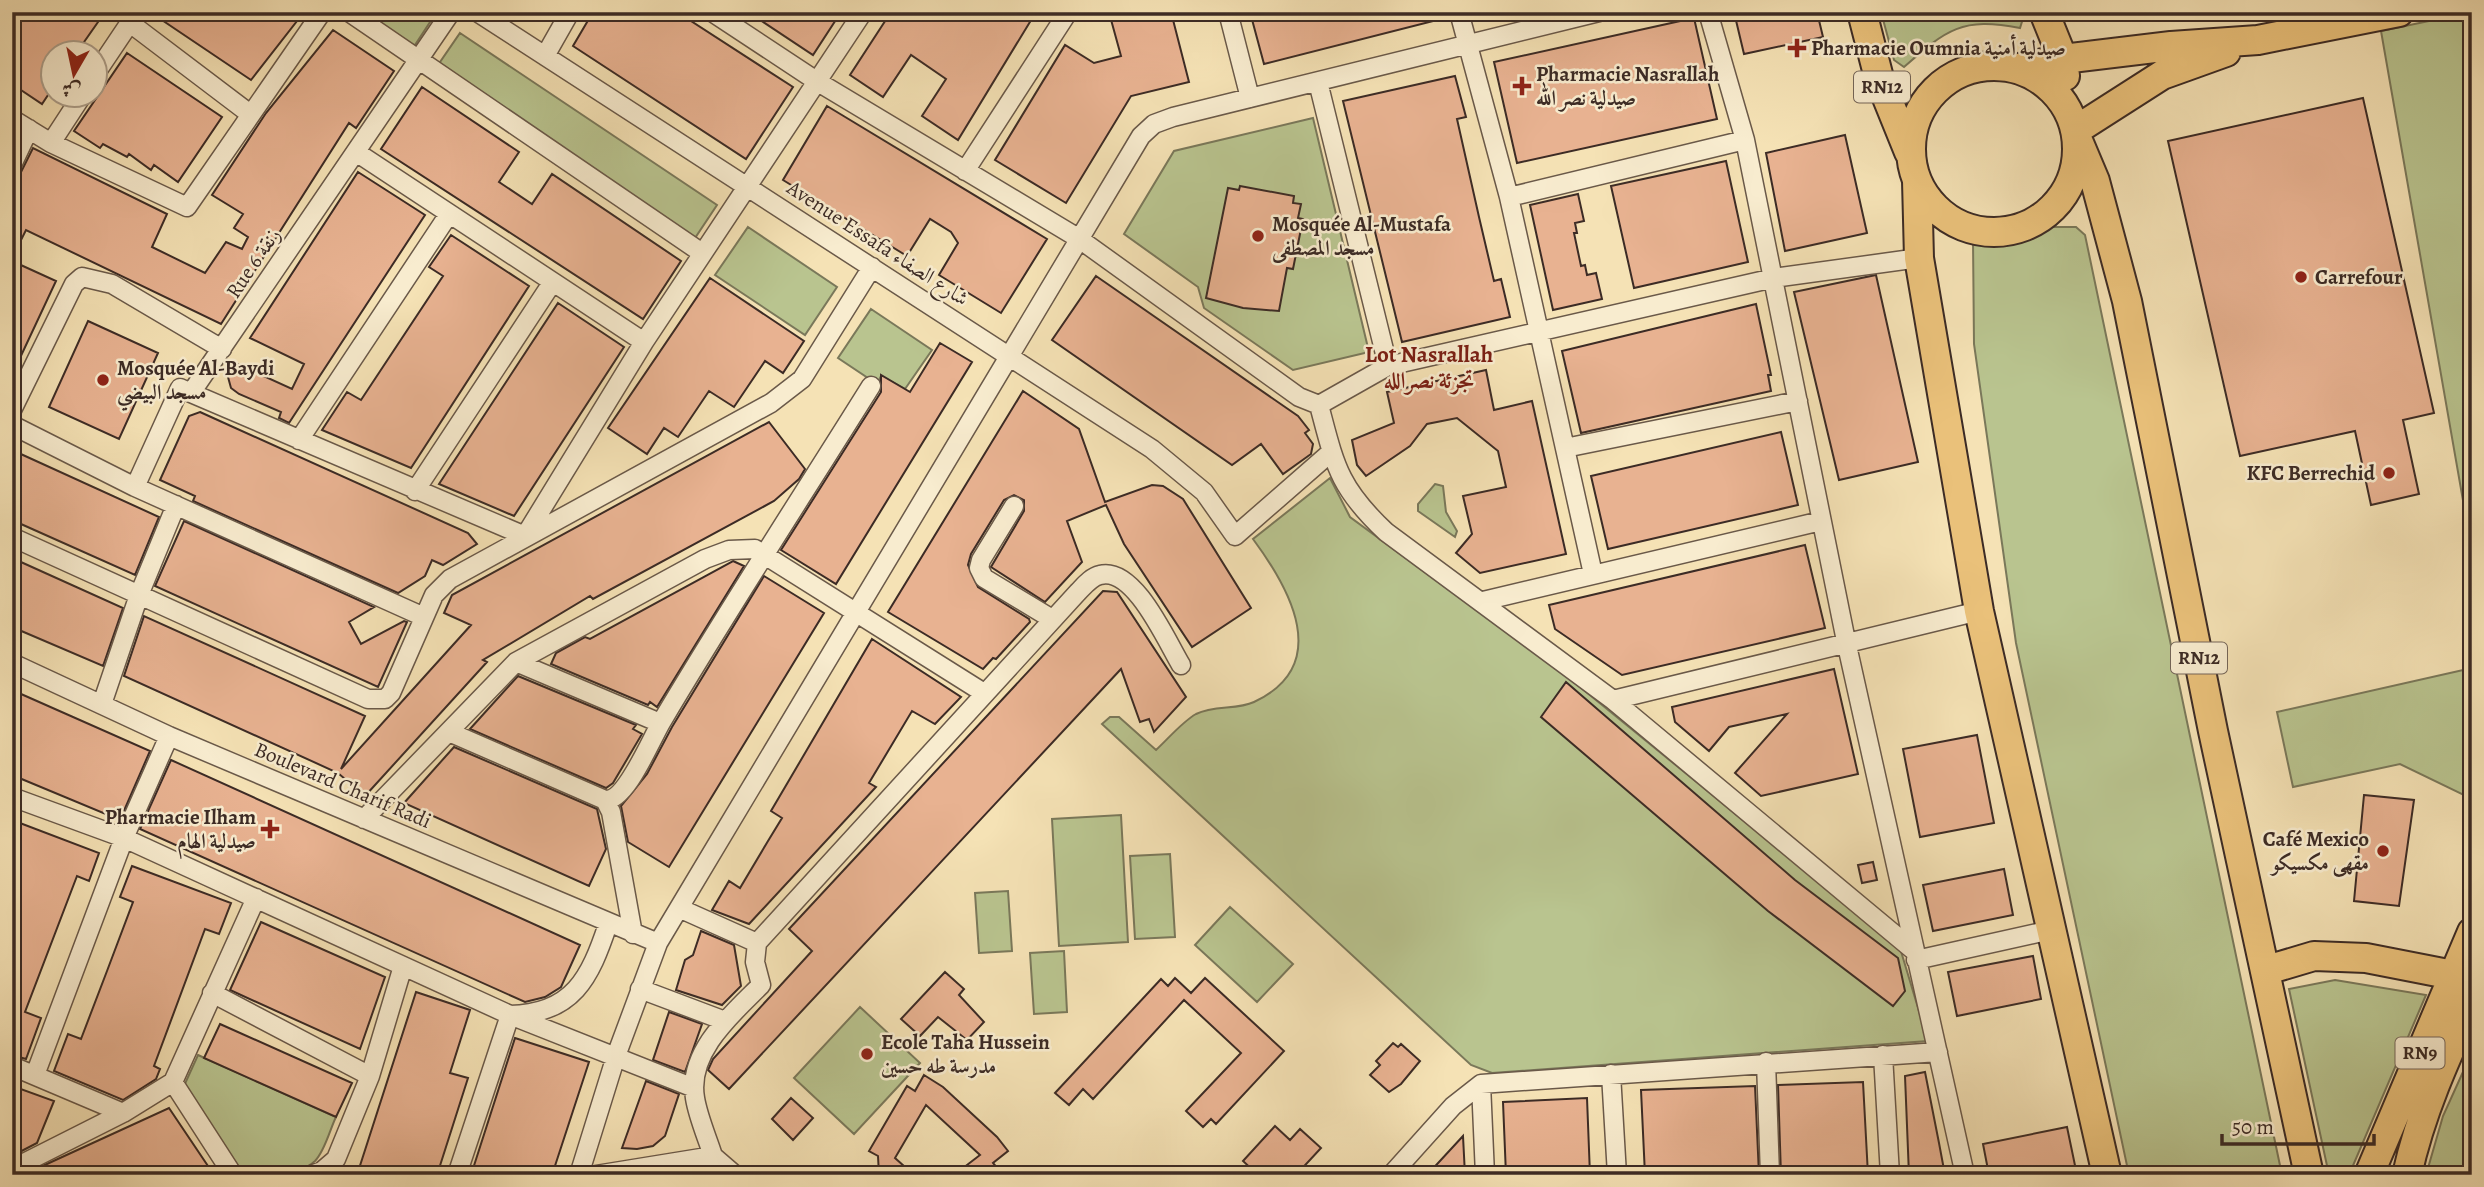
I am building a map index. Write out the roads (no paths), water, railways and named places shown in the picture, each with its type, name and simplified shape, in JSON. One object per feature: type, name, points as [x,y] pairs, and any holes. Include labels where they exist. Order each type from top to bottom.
[{"type":"main road","name":"RN12","points":[[1862,12],[1879,78],[1914,169],[1919,258],[1979,611],[2106,1175]]},
{"type":"main road","name":"RN12","points":[[2044,12],[2063,59],[2075,130],[2095,181],[2127,301],[2213,731],[2267,970],[2309,1175]]},
{"type":"main road","points":[[2019,68],[2044,85],[2075,130],[2074,174],[2065,194],[2051,211],[2033,223],[2012,230],[1990,232],[1968,228],[1948,219],[1931,205],[1914,169],[1913,123],[1922,103],[1937,86],[1955,74],[1975,66],[1997,64],[2019,68],[2063,59],[2171,46],[2258,40],[2399,12]]},
{"type":"main road","points":[[2075,130],[2162,75],[2258,40]]},
{"type":"main road","name":"RN9","points":[[2369,1175],[2472,932]]},
{"type":"main road","points":[[2267,970],[2314,956],[2366,958],[2453,975]]},
{"type":"main road","name":"RN9","points":[[2407,1175],[2413,1145],[2435,1082],[2472,1000]]},
{"type":"street","points":[[12,119],[51,142],[187,207],[323,12]]},
{"type":"street","points":[[349,12],[702,253]]},
{"type":"street","name":"Rue 6 زنقة","points":[[135,487],[180,388],[191,393],[451,12]]},
{"type":"street","name":"Avenue Essafa شارع الصفاء","points":[[477,12],[1152,449],[1204,492],[1236,536],[1330,453]]},
{"type":"street","points":[[545,56],[570,12]]},
{"type":"street","points":[[525,536],[644,342],[863,12]]},
{"type":"street","points":[[965,171],[1068,12]]},
{"type":"street","points":[[1228,12],[1250,98]]},
{"type":"street","points":[[1459,12],[1509,197],[1593,574]]},
{"type":"street","points":[[579,1175],[615,1056],[657,943],[681,909],[855,612],[1141,136],[1154,124],[1250,98],[1599,12]]},
{"type":"street","points":[[1709,12],[1745,140],[1846,641],[1965,1175]]},
{"type":"street","points":[[715,13],[818,82],[1078,238],[1299,397],[1319,405]]},
{"type":"street","points":[[108,56],[134,18],[250,114]]},
{"type":"street","points":[[1318,82],[1388,366]]},
{"type":"street","points":[[51,142],[74,108]]},
{"type":"street","points":[[12,165],[29,129]]},
{"type":"street","points":[[1509,197],[1745,140]]},
{"type":"street","points":[[356,152],[644,342]]},
{"type":"street","points":[[299,440],[449,214]]},
{"type":"street","points":[[1319,405],[1388,366],[1774,278],[1919,258]]},
{"type":"street","points":[[12,537],[377,701],[391,693],[434,595],[450,579],[771,403],[802,379],[872,267]]},
{"type":"street","points":[[12,410],[74,284],[82,277],[112,284],[222,349]]},
{"type":"street","points":[[415,491],[552,283]]},
{"type":"street","points":[[449,732],[605,800],[616,798],[626,787],[660,723],[871,386]]},
{"type":"street","points":[[191,393],[525,536]]},
{"type":"street","points":[[1565,448],[1798,401]]},
{"type":"street","points":[[1319,405],[1330,453],[1360,508],[1386,532],[1483,601],[1613,700],[1914,954]]},
{"type":"street","points":[[12,425],[135,487],[424,617]]},
{"type":"street","points":[[102,705],[139,595],[176,505]]},
{"type":"street","points":[[1014,506],[981,560],[979,568],[984,578],[1052,619]]},
{"type":"street","points":[[1483,601],[1821,521]]},
{"type":"street","points":[[364,819],[516,662],[705,559],[740,548],[755,549],[984,693]]},
{"type":"street","points":[[735,1175],[713,1156],[694,1088],[701,1057],[725,1021],[761,985],[755,961],[757,943],[1052,619],[1092,579],[1112,574],[1124,578],[1135,590],[1181,665]]},
{"type":"street","points":[[1613,700],[1846,641],[1979,611]]},
{"type":"street","points":[[516,662],[660,723]]},
{"type":"street","name":"Boulevard Charif Radi","points":[[12,663],[169,736],[657,943]]},
{"type":"street","points":[[35,1075],[124,838],[169,736]]},
{"type":"street","points":[[12,797],[124,838],[510,1015],[694,1088]]},
{"type":"street","points":[[605,800],[611,812],[633,934]]},
{"type":"street","points":[[12,1169],[123,1112],[173,1082],[256,898]]},
{"type":"street","points":[[681,909],[757,943]]},
{"type":"street","points":[[510,1015],[535,1014],[557,1007],[571,996],[597,957],[608,924]]},
{"type":"street","points":[[1914,954],[2051,930]]},
{"type":"street","points":[[311,1175],[322,1171],[336,1158],[370,1076],[403,966]]},
{"type":"street","points":[[640,989],[725,1021]]},
{"type":"street","points":[[212,993],[370,1076]]},
{"type":"street","points":[[457,1175],[510,1015]]},
{"type":"street","points":[[1391,1175],[1453,1106],[1481,1084],[1938,1052]]},
{"type":"street","points":[[1883,1055],[1890,1175]]},
{"type":"street","points":[[1766,1062],[1770,1175]]},
{"type":"street","points":[[12,1066],[123,1112]]},
{"type":"street","points":[[1611,1074],[1618,1175]]},
{"type":"street","points":[[173,1082],[233,1175]]},
{"type":"street","points":[[1481,1084],[1485,1175]]},
{"type":"street","points":[[596,1175],[713,1156]]},
{"type":"place","name":"Pharmacie Oumnia صيدلية أمنية","points":[[1797,48]]},
{"type":"place","name":"Pharmacie Nasrallah صيدلية نصر الله","points":[[1522,86]]},
{"type":"place","name":"Mosquée Al-Mustafa مسجد المصطفى","points":[[1258,236]]},
{"type":"place","name":"Carrefour","points":[[2301,277]]},
{"type":"place","name":"Mosquée Al-Baydi مسجد البيضي","points":[[103,380]]},
{"type":"place","name":"KFC Berrechid","points":[[2389,473]]},
{"type":"place","name":"Pharmacie Ilham صيدلية الهام","points":[[270,829]]},
{"type":"place","name":"Café Mexico مقهى مكسيكو","points":[[2383,851]]},
{"type":"place","name":"Ecole Taha Hussein مدرسة طه حسين","points":[[867,1054]]},
{"type":"district","name":"Lot Nasrallah تجزئة نصرالله","points":[[1429,367]]}]
